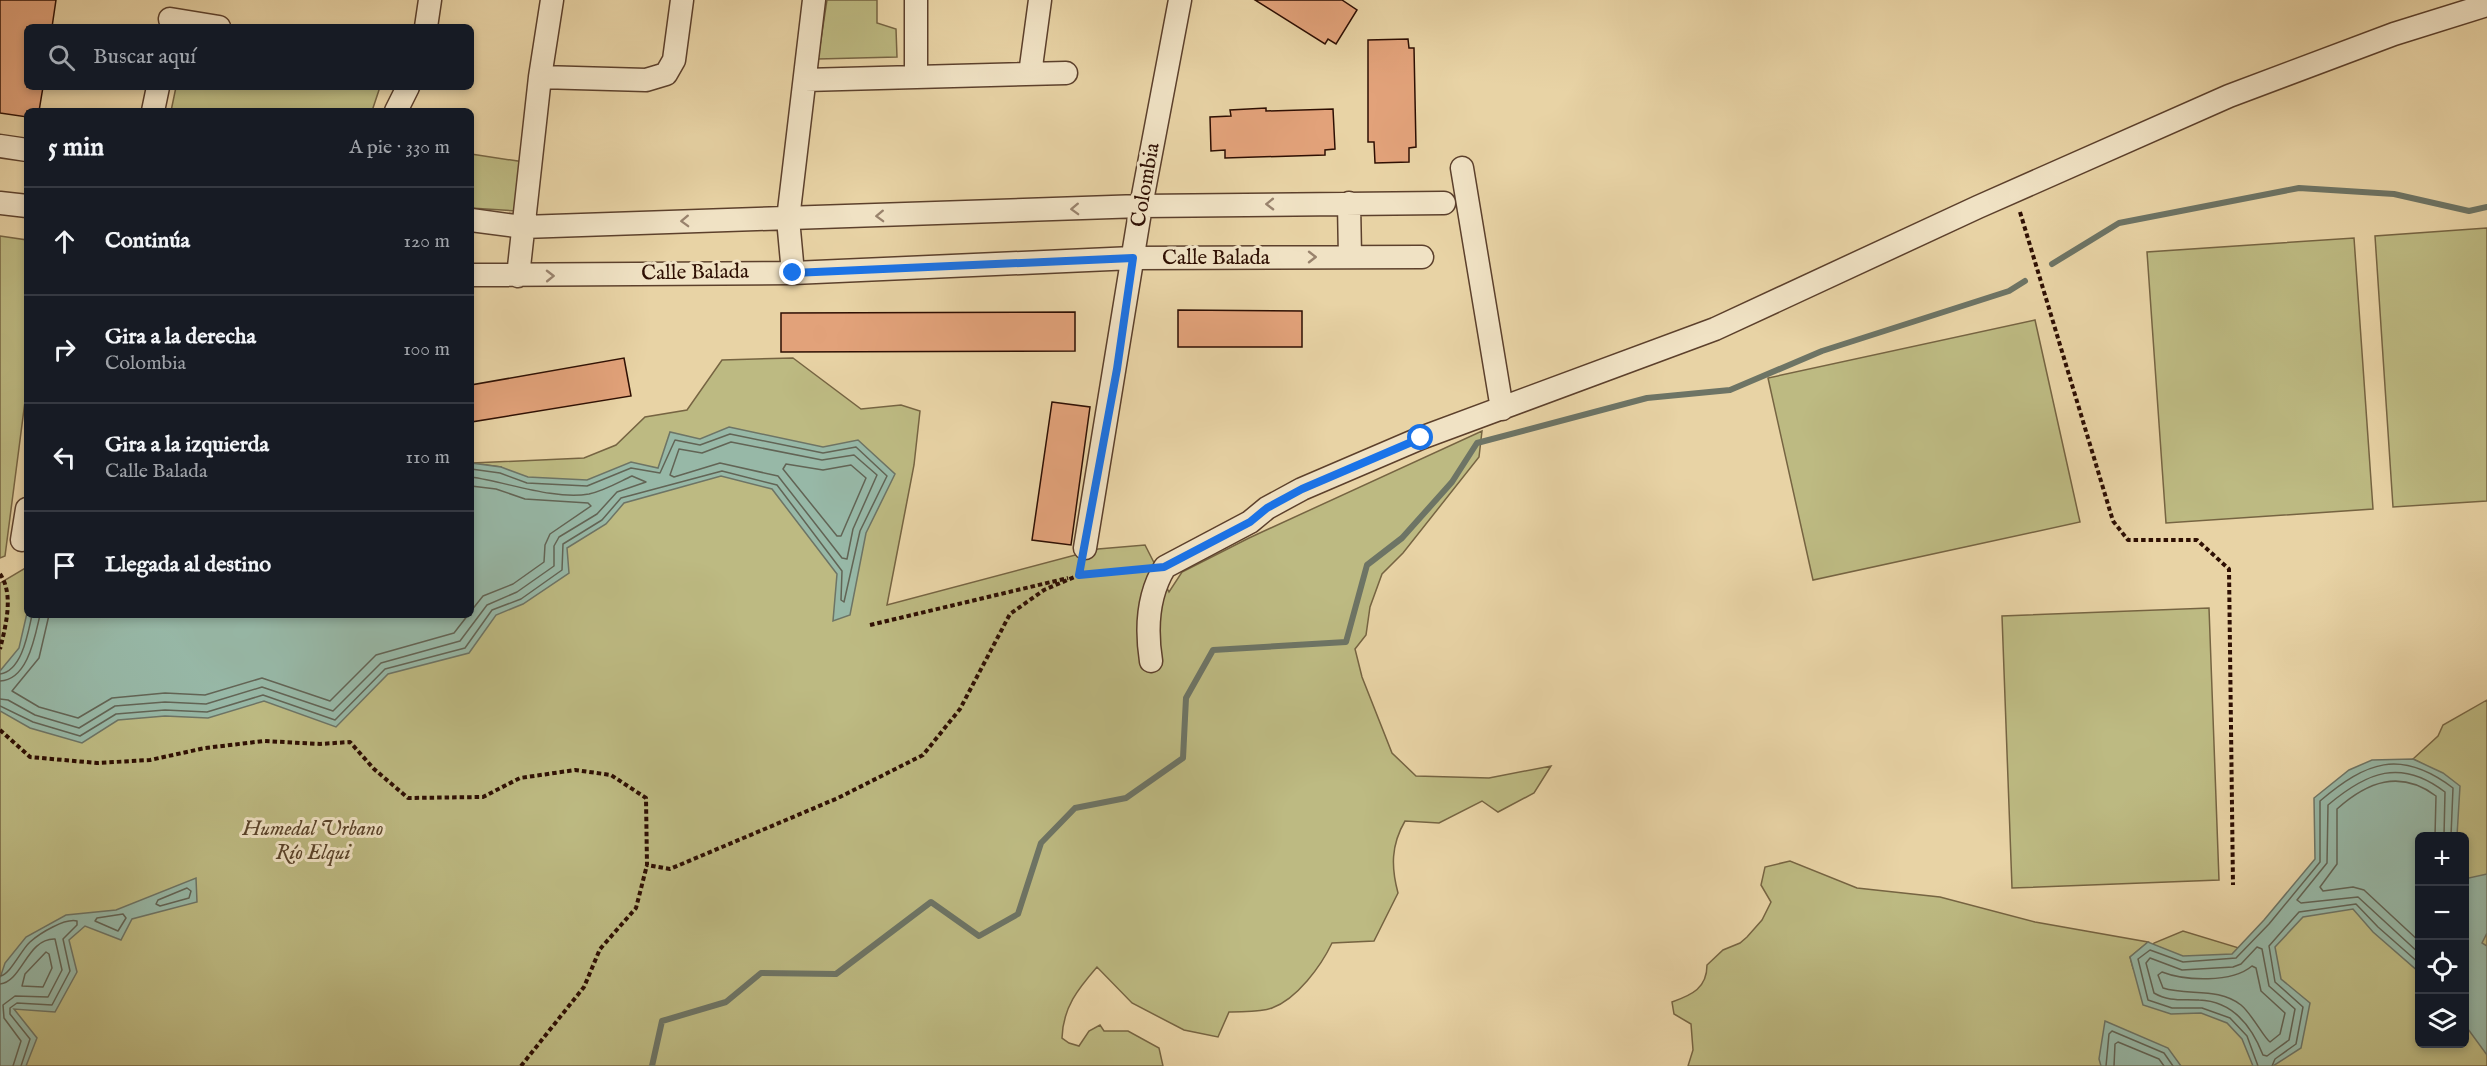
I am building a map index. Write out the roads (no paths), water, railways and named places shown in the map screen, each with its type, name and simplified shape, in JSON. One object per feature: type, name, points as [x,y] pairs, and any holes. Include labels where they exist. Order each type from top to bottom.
[{"type":"street","points":[[426,24],[430,0]]},
{"type":"street","points":[[518,276],[540,77],[552,0]]},
{"type":"street","points":[[540,77],[646,80],[666,74],[674,60],[682,0]]},
{"type":"street","points":[[793,273],[788,219],[814,0]]},
{"type":"street","points":[[916,0],[916,77]]},
{"type":"street","points":[[1030,74],[1040,0]]},
{"type":"street","name":"Colombia","points":[[1085,548],[1141,206],[1180,0]]},
{"type":"street","points":[[1151,661],[1148,639],[1149,608],[1157,579],[1164,567],[1250,522],[1267,508],[1302,489],[1421,438],[1715,329],[2013,191],[2229,96],[2394,34],[2487,5]]},
{"type":"street","points":[[171,15],[207,24]]},
{"type":"street","points":[[804,80],[1066,73]]},
{"type":"street","points":[[154,108],[157,90]]},
{"type":"street","points":[[398,108],[406,90]]},
{"type":"street","points":[[0,146],[24,150]]},
{"type":"street","points":[[1462,168],[1502,409]]},
{"type":"street","points":[[0,202],[24,206]]},
{"type":"street","points":[[474,220],[523,227],[1141,206],[1444,202]]},
{"type":"street","points":[[1349,203],[1350,257]]},
{"type":"street","name":"Calle Balada","points":[[474,275],[793,273],[1133,258],[1422,257]]},
{"type":"street","points":[[22,540],[24,528]]},
{"type":"water","points":[[729,427],[823,447],[858,440],[895,474],[866,533],[850,615],[833,621],[837,574],[772,489],[721,476],[624,503],[606,524],[567,548],[569,573],[523,604],[496,615],[469,653],[388,674],[336,727],[264,701],[208,718],[165,716],[118,720],[82,743],[30,728],[0,711],[0,671],[19,648],[26,618],[474,618],[474,463],[501,467],[528,477],[587,480],[631,462],[658,468],[670,432],[700,439]]},
{"type":"water","points":[[2413,759],[2443,773],[2460,786],[2457,832],[2415,832],[2415,969],[2373,932],[2353,909],[2303,917],[2275,947],[2281,979],[2310,1003],[2301,1048],[2273,1066],[2253,1066],[2242,1039],[2227,1023],[2201,1013],[2171,1014],[2143,1005],[2130,957],[2148,942],[2183,956],[2232,954],[2315,859],[2314,798],[2349,770],[2372,760]]},
{"type":"water","points":[[2487,874],[2487,933],[2482,943],[2487,946],[2487,1055],[2469,1030],[2469,878]]},
{"type":"water","points":[[196,878],[197,902],[132,919],[121,940],[85,926],[69,940],[77,972],[55,1012],[14,1009],[37,1038],[26,1066],[0,1066],[0,978],[5,963],[26,937],[66,915],[116,910]]},
{"type":"water","points":[[2105,1021],[2168,1048],[2181,1066],[2101,1066],[2099,1059]]},
{"type":"waterway","points":[[2052,264],[2119,223],[2299,188],[2394,194],[2469,211],[2487,207]]},
{"type":"waterway","points":[[652,1066],[662,1021],[726,1002],[761,973],[836,974],[931,902],[979,936],[1018,914],[1041,843],[1075,808],[1126,798],[1183,758],[1186,698],[1213,650],[1346,642],[1367,565],[1402,538],[1452,482],[1477,443],[1647,398],[1730,390],[1822,351],[2009,291],[2025,281]]},
{"type":"park label","name":"Humedal Urbano Río Elqui","points":[[313,841]]}]
